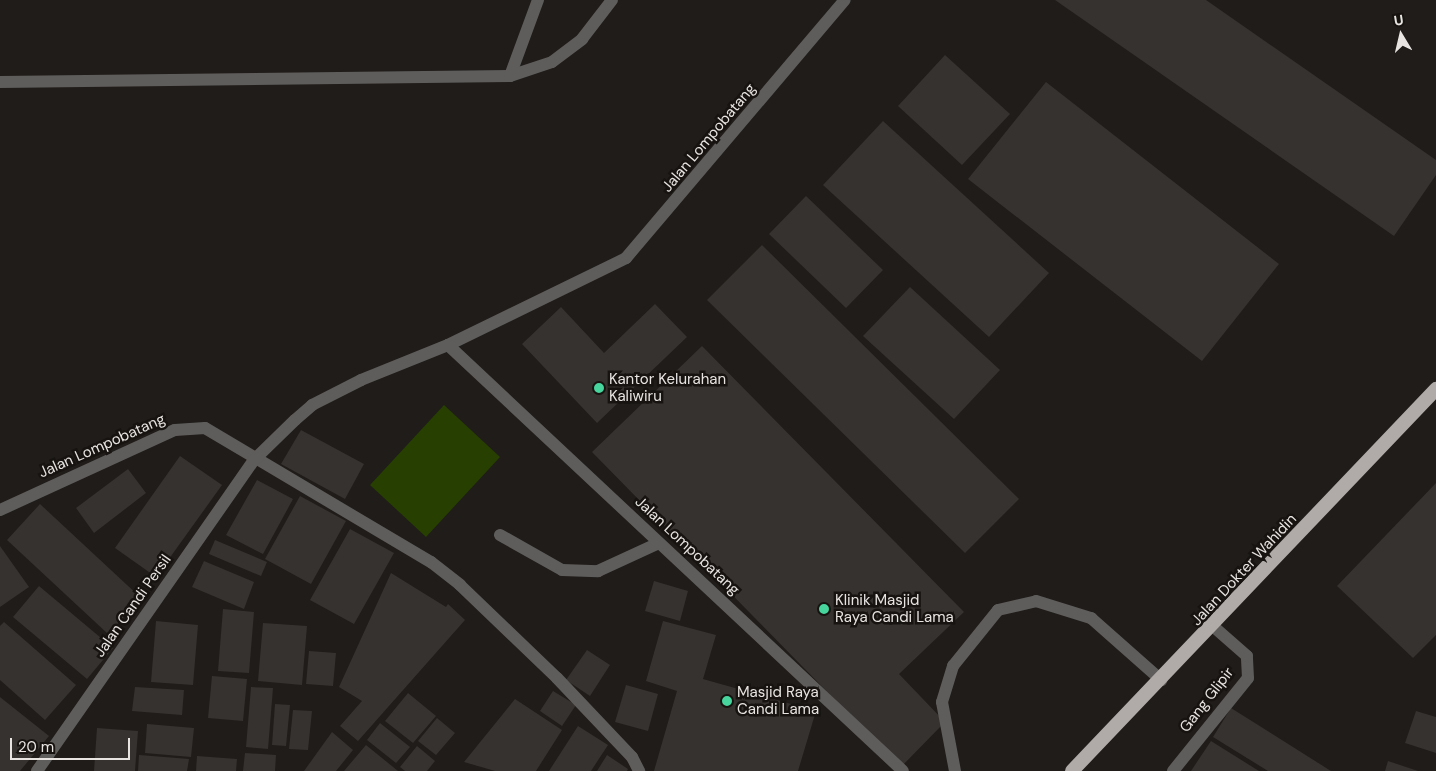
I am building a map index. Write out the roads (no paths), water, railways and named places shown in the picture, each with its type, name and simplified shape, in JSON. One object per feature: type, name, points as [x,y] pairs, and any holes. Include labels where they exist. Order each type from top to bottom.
[{"type":"highway","name":"Jalan Dokter Wahidin","points":[[1072,771],[1214,627],[1436,389]]},
{"type":"street","points":[[510,76],[538,0]]},
{"type":"street","points":[[0,82],[510,76],[552,62],[582,39],[612,0]]},
{"type":"street","name":"Jalan Lompobatang","points":[[0,510],[183,428],[205,428],[255,459],[312,405],[448,345],[606,271],[640,246],[846,0]]},
{"type":"street","name":"Jalan Lompobatang","points":[[448,345],[903,771]]},
{"type":"street","points":[[255,459],[431,562],[483,603],[632,757],[638,771]]},
{"type":"street","name":"Jalan Candi Persil","points":[[37,771],[255,459]]},
{"type":"street","points":[[500,535],[562,570],[598,571],[659,543]]},
{"type":"street","points":[[955,771],[942,702],[953,666],[998,610],[1036,602],[1092,618],[1161,680]]},
{"type":"street","name":"Gang Glipir","points":[[1173,771],[1248,678],[1247,656],[1214,627]]},
{"type":"place","name":"Kantor Kelurahan Kaliwiru","points":[[599,388]]},
{"type":"place","name":"Klinik Masjid Raya Candi Lama","points":[[824,609]]},
{"type":"place","name":"Masjid Raya Candi Lama","points":[[727,701]]}]
